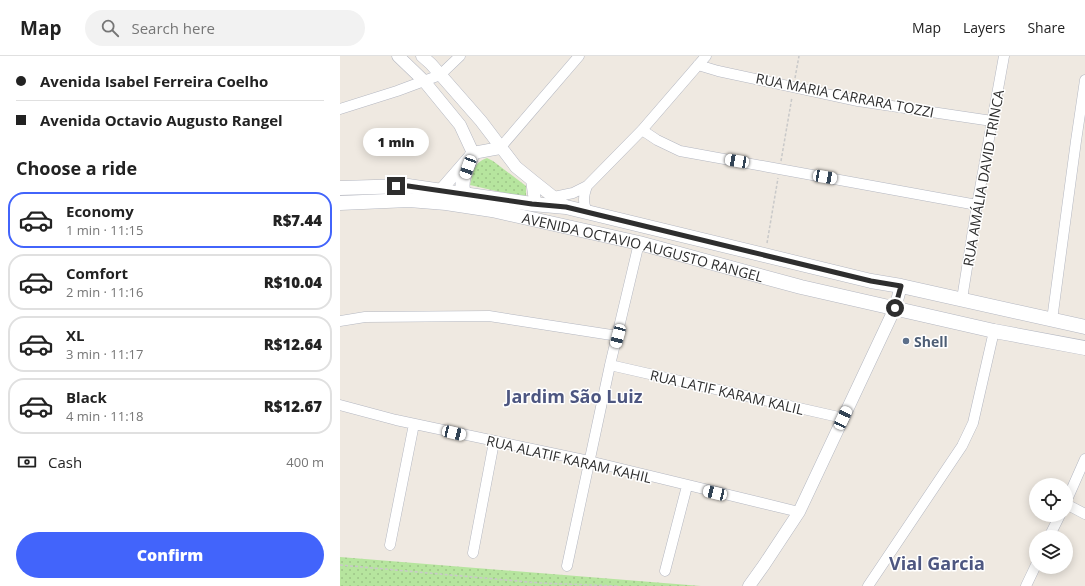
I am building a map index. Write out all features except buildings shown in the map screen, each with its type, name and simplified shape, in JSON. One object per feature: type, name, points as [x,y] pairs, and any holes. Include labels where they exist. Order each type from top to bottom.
[{"type":"main road","points":[[473,154],[463,180],[463,194],[468,200],[492,210],[520,210],[532,204]]},
{"type":"main road","name":"AVENIDA OCTAVIO AUGUSTO RANGEL","points":[[340,188],[408,186],[532,204],[566,207],[871,281],[901,286],[1085,327]]},
{"type":"main road","name":"AVENIDA OCTAVIO AUGUSTO RANGEL","points":[[340,203],[409,200],[446,203],[492,210],[639,243],[801,287],[994,331],[1085,348]]},
{"type":"street","points":[[398,56],[424,81],[460,125],[473,154]]},
{"type":"street","points":[[422,56],[480,122],[516,167],[566,207]]},
{"type":"street","points":[[340,109],[397,91],[440,75],[460,56]]},
{"type":"street","points":[[440,191],[473,154],[500,148],[579,56]]},
{"type":"street","points":[[554,196],[573,193],[587,186],[642,130],[706,56]]},
{"type":"street","name":"RUA AMÁLIA DAVID TRINCA","points":[[962,300],[977,205],[1004,56]]},
{"type":"street","name":"RUA MARIA CARRARA TOZZI","points":[[698,65],[718,71],[858,101],[992,121]]},
{"type":"street","points":[[1052,320],[1082,118],[1085,80]]},
{"type":"street","points":[[642,130],[657,140],[680,151],[977,205]]},
{"type":"street","points":[[532,180],[534,201],[532,204]]},
{"type":"street","points":[[587,186],[583,197],[584,204],[588,212]]},
{"type":"street","points":[[567,566],[610,365],[639,243]]},
{"type":"street","points":[[749,586],[799,512],[895,308],[901,286]]},
{"type":"street","points":[[340,321],[365,317],[489,316],[618,336]]},
{"type":"street","points":[[868,586],[962,446],[973,423],[994,331]]},
{"type":"street","name":"RUA LATIF KARAM KALIL","points":[[610,365],[843,418]]},
{"type":"street","name":"RUA ALATIF KARAM KAHIL","points":[[340,405],[494,442],[589,461],[799,512]]},
{"type":"street","points":[[390,545],[414,424]]},
{"type":"street","points":[[473,553],[494,442]]},
{"type":"street","points":[[1073,487],[1085,459]]},
{"type":"street","points":[[664,571],[687,486]]},
{"type":"street","points":[[1073,507],[1085,514]]},
{"type":"street","points":[[1026,586],[1032,574]]},
{"type":"path","points":[[765,255],[799,56]]},
{"type":"path","points":[[340,565],[539,583],[619,586]]},
{"type":"green space","points":[[487,158],[526,186],[526,198],[470,185],[473,172],[477,165],[479,162]]},
{"type":"green space","points":[[340,557],[701,586],[340,586]]},
{"type":"place","name":"Shell","points":[[906,341]]},
{"type":"district","name":"Jardim São Luiz","points":[[574,396]]},
{"type":"district","name":"Vial Garcia","points":[[937,563]]},
{"type":"route","points":[[396,186],[408,186],[532,204],[566,207],[871,281],[901,286],[895,308]]}]
